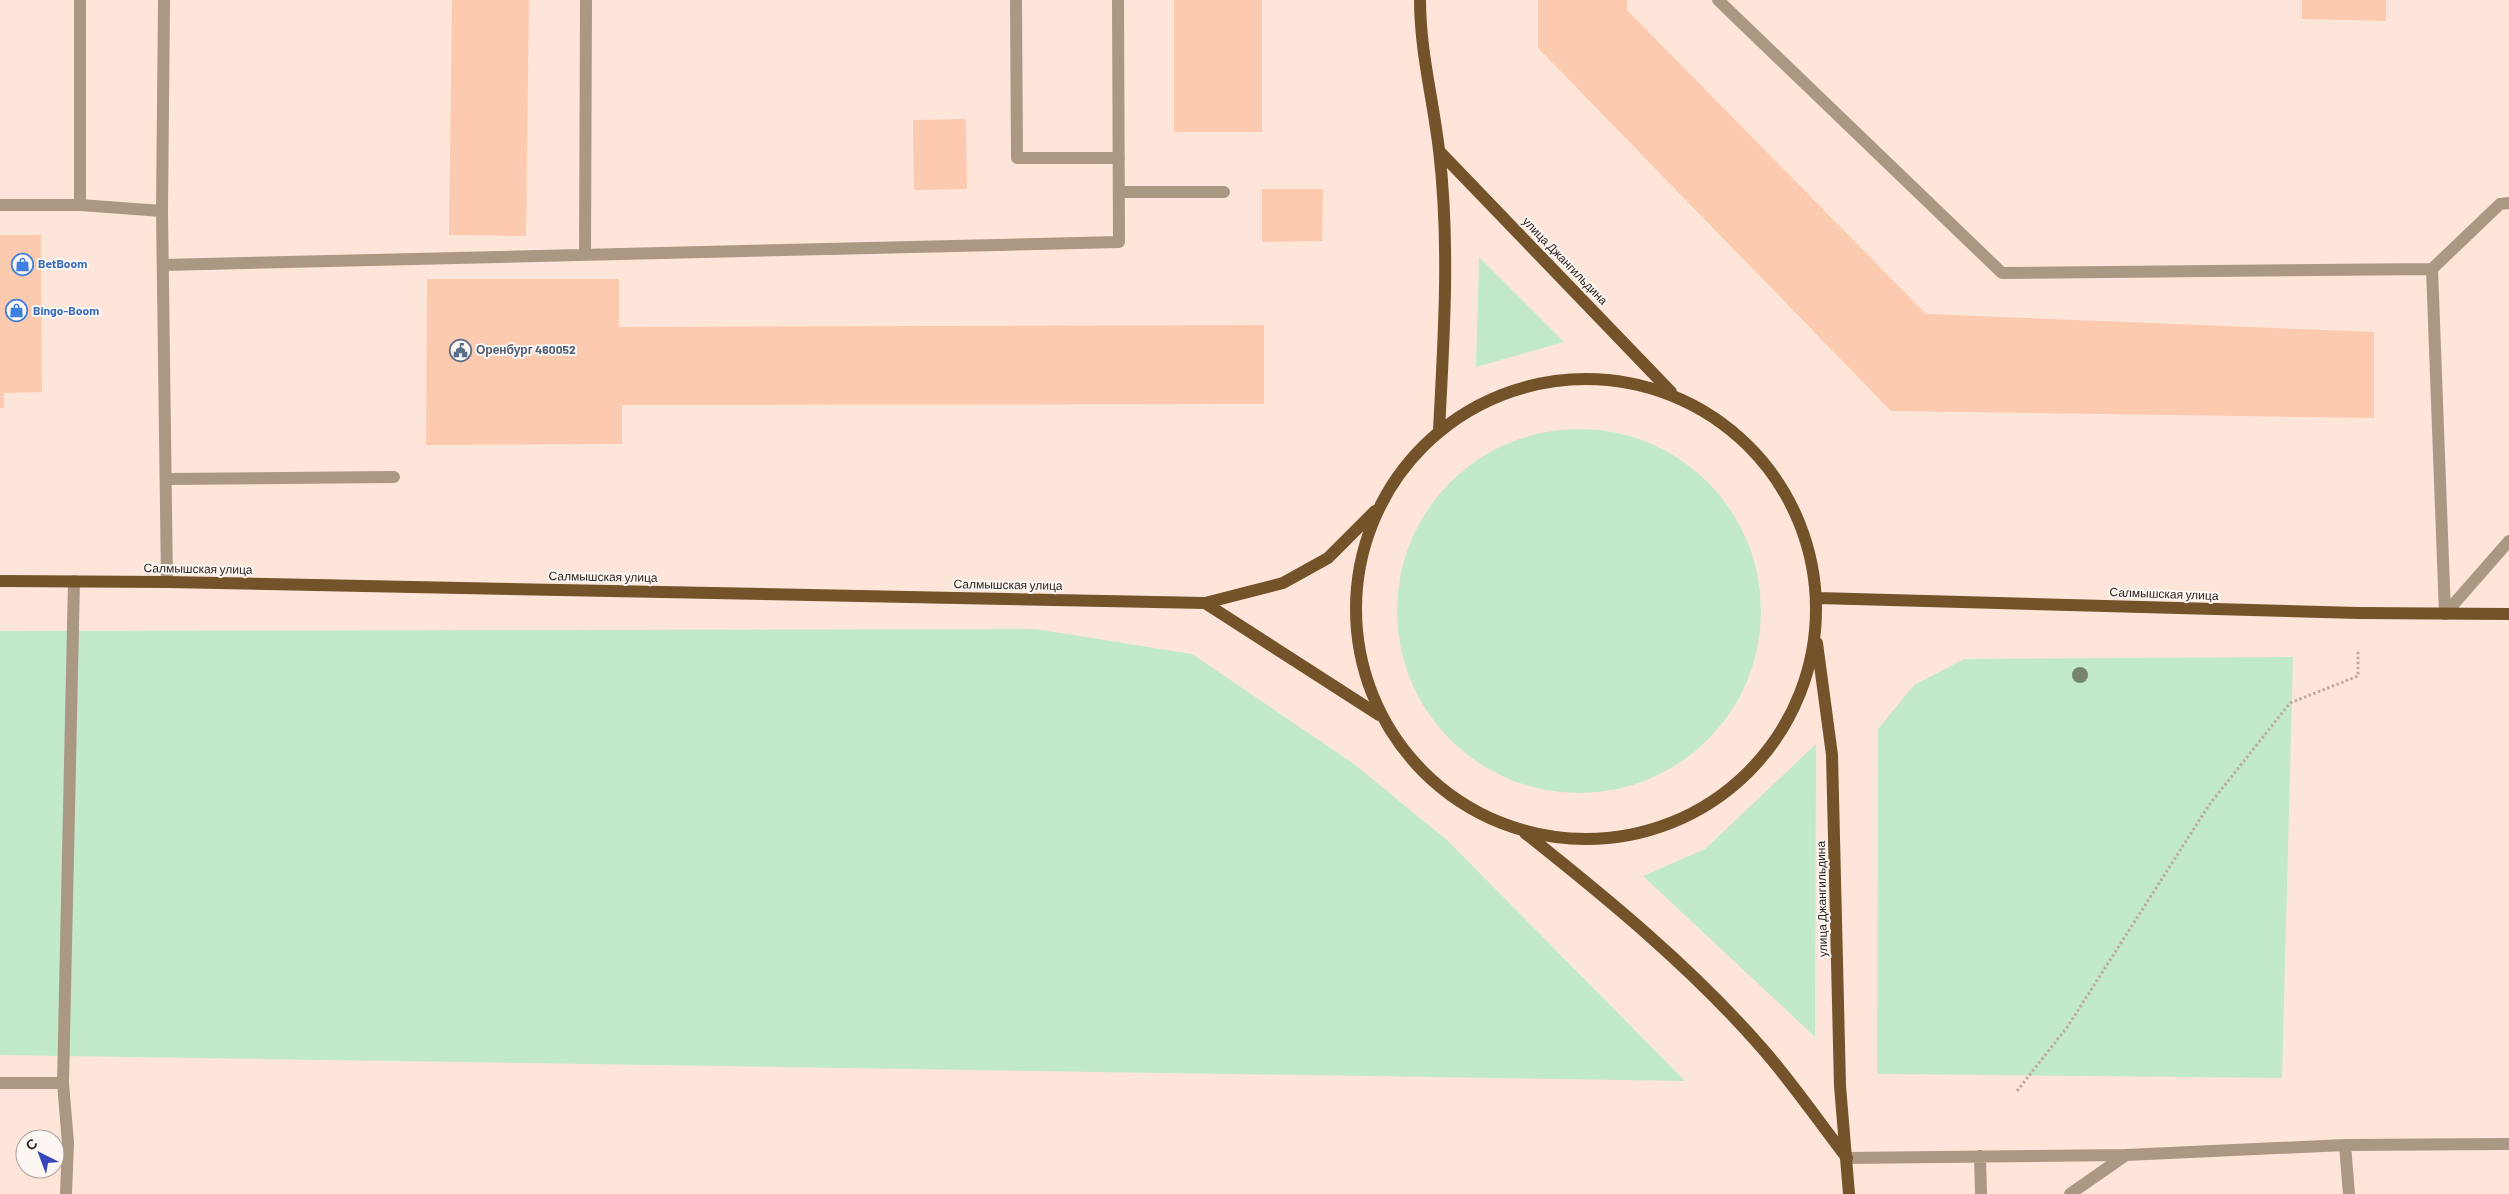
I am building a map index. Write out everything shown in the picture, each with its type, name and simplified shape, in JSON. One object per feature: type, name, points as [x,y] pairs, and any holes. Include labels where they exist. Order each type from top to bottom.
[{"type":"main road","points":[[1420,0],[1420,33],[1439,150],[1446,293],[1439,430]]},
{"type":"main road","name":"улица Джангильдина","points":[[1439,150],[1671,392]]},
{"type":"main road","points":[[1525,833],[1623,838],[1714,802],[1783,732],[1816,640],[1818,598],[1798,512],[1746,439],[1671,392],[1590,376],[1510,389],[1439,430],[1377,509],[1356,576],[1357,648],[1379,714],[1416,767],[1466,808],[1525,833],[1601,893],[1679,963],[1762,1047],[1847,1158]]},
{"type":"main road","name":"Салмышская улица","points":[[0,581],[168,582],[1205,603],[1283,584],[1328,558],[1377,509]]},
{"type":"main road","name":"Салмышская улица","points":[[1818,598],[2509,614]]},
{"type":"main road","points":[[1205,603],[1379,714]]},
{"type":"main road","name":"улица Джангильдина","points":[[1816,640],[1832,754],[1840,1086],[1849,1194]]},
{"type":"lane","points":[[80,0],[80,204]]},
{"type":"lane","points":[[164,0],[162,212],[168,582]]},
{"type":"lane","points":[[585,254],[586,0]]},
{"type":"lane","points":[[1016,0],[1017,158],[1120,158]]},
{"type":"lane","points":[[163,265],[1119,242],[1118,0]]},
{"type":"lane","points":[[1718,0],[2002,273],[2432,269],[2500,204],[2509,203]]},
{"type":"lane","points":[[1119,192],[1224,192]]},
{"type":"lane","points":[[0,206],[80,204],[162,212]]},
{"type":"lane","points":[[2432,269],[2445,614]]},
{"type":"lane","points":[[167,479],[394,477]]},
{"type":"lane","points":[[2445,614],[2509,542]]},
{"type":"lane","points":[[66,1194],[68,1142],[63,1083],[74,581]]},
{"type":"lane","points":[[0,1083],[63,1083]]},
{"type":"lane","points":[[1847,1158],[2126,1155],[2345,1145],[2509,1144]]},
{"type":"lane","points":[[2345,1145],[2349,1194]]},
{"type":"lane","points":[[2070,1194],[2126,1155]]},
{"type":"lane","points":[[1980,1156],[1981,1194]]},
{"type":"path","points":[[2016,1091],[2068,1026],[2209,805],[2290,703],[2358,676],[2358,649]]},
{"type":"green space","points":[[1479,257],[1564,342],[1476,367]]},
{"type":"green space","points":[[1579,429],[1614,433],[1649,443],[1680,460],[1708,482],[1730,510],[1747,541],[1757,576],[1761,611],[1757,646],[1747,681],[1730,712],[1708,740],[1680,762],[1649,779],[1614,789],[1579,793],[1544,789],[1509,779],[1478,762],[1450,740],[1428,712],[1411,681],[1401,646],[1397,611],[1401,576],[1411,541],[1428,510],[1450,482],[1478,460],[1509,443],[1544,433]]},
{"type":"green space","points":[[1036,629],[1192,654],[1354,764],[1448,841],[1685,1081],[0,1055],[0,631]]},
{"type":"green space","points":[[2293,657],[2282,1078],[1877,1074],[1878,729],[1914,685],[1964,659]]},
{"type":"green space","points":[[1816,744],[1815,1037],[1643,876],[1705,849]]},
{"type":"building","points":[[452,0],[529,0],[526,236],[449,235]]},
{"type":"building","points":[[1174,0],[1262,0],[1262,132],[1174,132]]},
{"type":"building","points":[[1538,0],[1627,0],[1627,10],[1926,314],[2374,332],[2374,418],[1891,411],[1538,48]]},
{"type":"building","points":[[2302,0],[2386,0],[2386,21],[2302,19]]},
{"type":"building","points":[[966,119],[967,189],[914,190],[913,120]]},
{"type":"building","points":[[1262,189],[1323,189],[1322,241],[1262,242]]},
{"type":"building","points":[[0,235],[41,235],[42,392],[4,393],[4,408],[0,408]]},
{"type":"building","points":[[427,279],[619,279],[619,327],[1264,325],[1264,404],[622,405],[622,444],[426,445]]},
{"type":"place","name":"BetBoom","points":[[22,264]]},
{"type":"place","name":"Bingo-Boom","points":[[17,311]]},
{"type":"place","name":"Оренбург 460052","points":[[460,350]]}]
